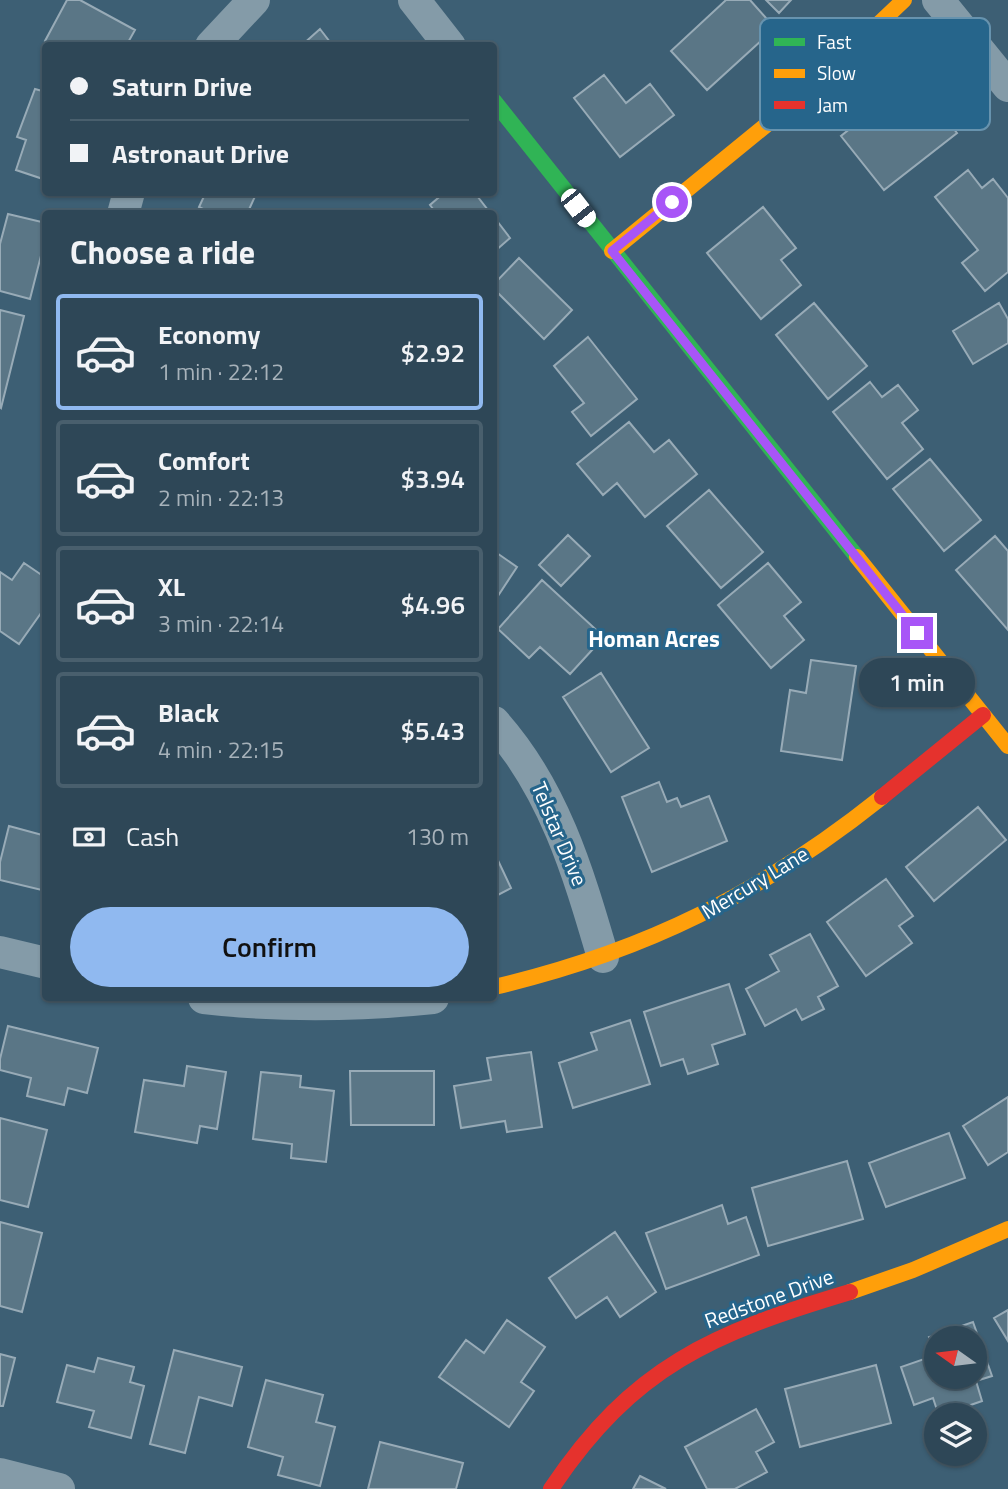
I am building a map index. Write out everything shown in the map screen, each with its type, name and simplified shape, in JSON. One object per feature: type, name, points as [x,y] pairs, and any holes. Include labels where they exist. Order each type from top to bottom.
[{"type":"street","points":[[215,42],[254,0]]},
{"type":"street","points":[[414,0],[447,42]]},
{"type":"street","points":[[885,18],[904,0]]},
{"type":"street","points":[[938,0],[953,18]]},
{"type":"street","points":[[990,64],[1008,86]]},
{"type":"street","points":[[497,105],[1008,746]]},
{"type":"street","points":[[612,251],[760,130]]},
{"type":"street","name":"Mercury Lane","points":[[497,986],[603,957],[695,919],[767,880],[838,831],[983,715]]},
{"type":"street","name":"Telstar Drive","points":[[497,726],[525,761],[553,811],[576,865],[603,957]]},
{"type":"street","points":[[0,952],[42,962]]},
{"type":"street","points":[[241,1001],[302,1006],[406,1001]]},
{"type":"street","name":"Redstone Drive","points":[[551,1489],[580,1446],[606,1416],[632,1391],[687,1355],[757,1321],[892,1278],[1008,1230]]},
{"type":"street","points":[[0,1474],[59,1489]]},
{"type":"building","points":[[67,0],[80,0],[135,30],[128,42],[45,41]]},
{"type":"building","points":[[726,0],[750,0],[766,18],[760,18],[760,42],[707,90],[671,51]]},
{"type":"building","points":[[766,0],[791,0],[779,13]]},
{"type":"building","points":[[320,29],[330,42],[305,42]]},
{"type":"building","points":[[604,75],[626,103],[650,84],[674,115],[620,157],[574,98]]},
{"type":"building","points":[[35,89],[42,91],[42,179],[16,170],[26,140],[17,137]]},
{"type":"building","points":[[848,130],[955,130],[957,133],[884,190],[841,136]]},
{"type":"building","points":[[968,170],[982,188],[993,179],[1008,198],[1008,272],[985,291],[962,263],[978,250],[935,197]]},
{"type":"building","points":[[204,196],[255,196],[249,210],[205,210],[199,207]]},
{"type":"building","points":[[440,196],[477,196],[488,210],[434,210],[430,205]]},
{"type":"building","points":[[763,207],[796,248],[781,260],[801,285],[761,319],[707,253]]},
{"type":"building","points":[[8,214],[42,222],[42,252],[30,299],[0,291],[0,244]]},
{"type":"building","points":[[497,221],[510,238],[497,249]]},
{"type":"building","points":[[519,258],[572,310],[544,339],[497,292],[497,281]]},
{"type":"building","points":[[814,303],[867,366],[828,399],[776,335]]},
{"type":"building","points":[[999,303],[1008,319],[1008,343],[973,364],[953,331]]},
{"type":"building","points":[[0,310],[24,316],[1,408],[0,407]]},
{"type":"building","points":[[588,337],[637,399],[591,436],[572,412],[584,403],[554,366]]},
{"type":"building","points":[[870,382],[882,397],[898,385],[918,410],[902,423],[923,449],[887,479],[833,412]]},
{"type":"building","points":[[629,422],[654,452],[669,440],[697,474],[645,517],[617,483],[603,495],[577,464]]},
{"type":"building","points":[[930,459],[981,520],[944,551],[893,489]]},
{"type":"building","points":[[709,490],[763,552],[721,588],[667,526]]},
{"type":"building","points":[[568,535],[590,556],[561,586],[539,565]]},
{"type":"building","points":[[995,536],[1008,551],[1008,630],[956,570]]},
{"type":"building","points":[[497,553],[517,567],[497,597]]},
{"type":"building","points":[[24,563],[42,575],[42,612],[19,644],[0,631],[0,572],[12,580]]},
{"type":"building","points":[[768,563],[801,602],[784,616],[804,640],[771,668],[718,605]]},
{"type":"building","points":[[542,580],[604,637],[570,674],[540,647],[529,658],[498,629]]},
{"type":"building","points":[[811,660],[856,666],[842,760],[781,751],[790,690],[806,693]]},
{"type":"building","points":[[601,673],[649,748],[611,772],[563,697]]},
{"type":"building","points":[[659,782],[667,802],[677,798],[681,807],[709,796],[727,841],[652,872],[622,797]]},
{"type":"building","points":[[978,807],[1006,840],[934,901],[906,867]]},
{"type":"building","points":[[9,826],[42,835],[42,890],[0,880],[0,862]]},
{"type":"building","points":[[497,858],[511,888],[497,895]]},
{"type":"building","points":[[886,879],[913,916],[899,926],[912,943],[866,976],[827,922]]},
{"type":"building","points":[[810,934],[838,986],[818,997],[824,1009],[802,1020],[796,1009],[765,1026],[746,989],[779,971],[770,955]]},
{"type":"building","points":[[729,984],[745,1034],[712,1045],[718,1064],[688,1074],[683,1059],[661,1066],[644,1012]]},
{"type":"building","points":[[630,1020],[650,1084],[573,1108],[559,1063],[597,1050],[591,1033]]},
{"type":"building","points":[[8,1026],[98,1048],[87,1093],[68,1088],[64,1105],[27,1096],[31,1078],[0,1070]]},
{"type":"building","points":[[531,1052],[542,1127],[507,1132],[505,1121],[461,1128],[454,1086],[491,1080],[487,1058]]},
{"type":"building","points":[[187,1066],[226,1072],[217,1129],[200,1126],[197,1143],[135,1132],[144,1080],[184,1086]]},
{"type":"building","points":[[350,1071],[434,1071],[434,1125],[351,1125]]},
{"type":"building","points":[[261,1072],[301,1076],[300,1087],[334,1091],[326,1162],[291,1158],[292,1144],[253,1139]]},
{"type":"building","points":[[1008,1097],[1008,1152],[988,1165],[963,1126]]},
{"type":"building","points":[[0,1118],[47,1130],[28,1207],[0,1200]]},
{"type":"building","points":[[949,1133],[965,1178],[886,1207],[869,1163]]},
{"type":"building","points":[[847,1161],[863,1219],[768,1246],[752,1188]]},
{"type":"building","points":[[722,1205],[728,1224],[746,1217],[759,1255],[666,1289],[646,1233]]},
{"type":"building","points":[[0,1222],[42,1233],[22,1312],[0,1306]]},
{"type":"building","points":[[615,1232],[656,1292],[620,1317],[607,1297],[576,1318],[549,1278]]},
{"type":"building","points":[[1008,1310],[1008,1341],[994,1318]]},
{"type":"building","points":[[507,1320],[545,1347],[521,1382],[534,1391],[509,1427],[439,1377],[466,1340],[484,1353]]},
{"type":"building","points":[[174,1350],[242,1367],[232,1406],[199,1397],[185,1453],[150,1444]]},
{"type":"building","points":[[0,1354],[15,1358],[3,1406],[0,1406]]},
{"type":"building","points":[[98,1358],[134,1367],[130,1382],[144,1386],[131,1438],[89,1427],[94,1411],[57,1402],[67,1365],[94,1372]]},
{"type":"building","points":[[924,1359],[924,1390],[979,1390],[982,1401],[935,1403],[933,1398],[914,1405],[901,1367]]},
{"type":"building","points":[[987,1362],[992,1376],[987,1378]]},
{"type":"building","points":[[876,1365],[891,1423],[800,1447],[785,1389]]},
{"type":"building","points":[[266,1380],[323,1395],[316,1422],[335,1427],[320,1486],[278,1475],[283,1457],[248,1447]]},
{"type":"building","points":[[756,1409],[774,1442],[756,1452],[767,1472],[735,1489],[707,1489],[685,1447]]},
{"type":"building","points":[[380,1442],[463,1463],[456,1489],[368,1489]]},
{"type":"building","points":[[640,1476],[666,1489],[633,1489]]},
{"type":"traffic: fast","points":[[497,105],[857,557]]},
{"type":"traffic: slow","points":[[885,18],[904,0]]},
{"type":"traffic: slow","points":[[612,251],[760,130]]},
{"type":"traffic: slow","points":[[857,557],[1008,746]]},
{"type":"traffic: slow","points":[[497,986],[601,956],[699,915],[792,862],[882,797]]},
{"type":"traffic: slow","points":[[850,1292],[913,1270],[1008,1229]]},
{"type":"traffic: jam","points":[[882,797],[983,715]]},
{"type":"traffic: jam","points":[[551,1489],[582,1447],[613,1412],[646,1383],[680,1360],[757,1323],[850,1292]]},
{"type":"district","name":"Homan Acres","points":[[654,639]]},
{"type":"route","points":[[672,202],[612,251],[917,633]]}]
